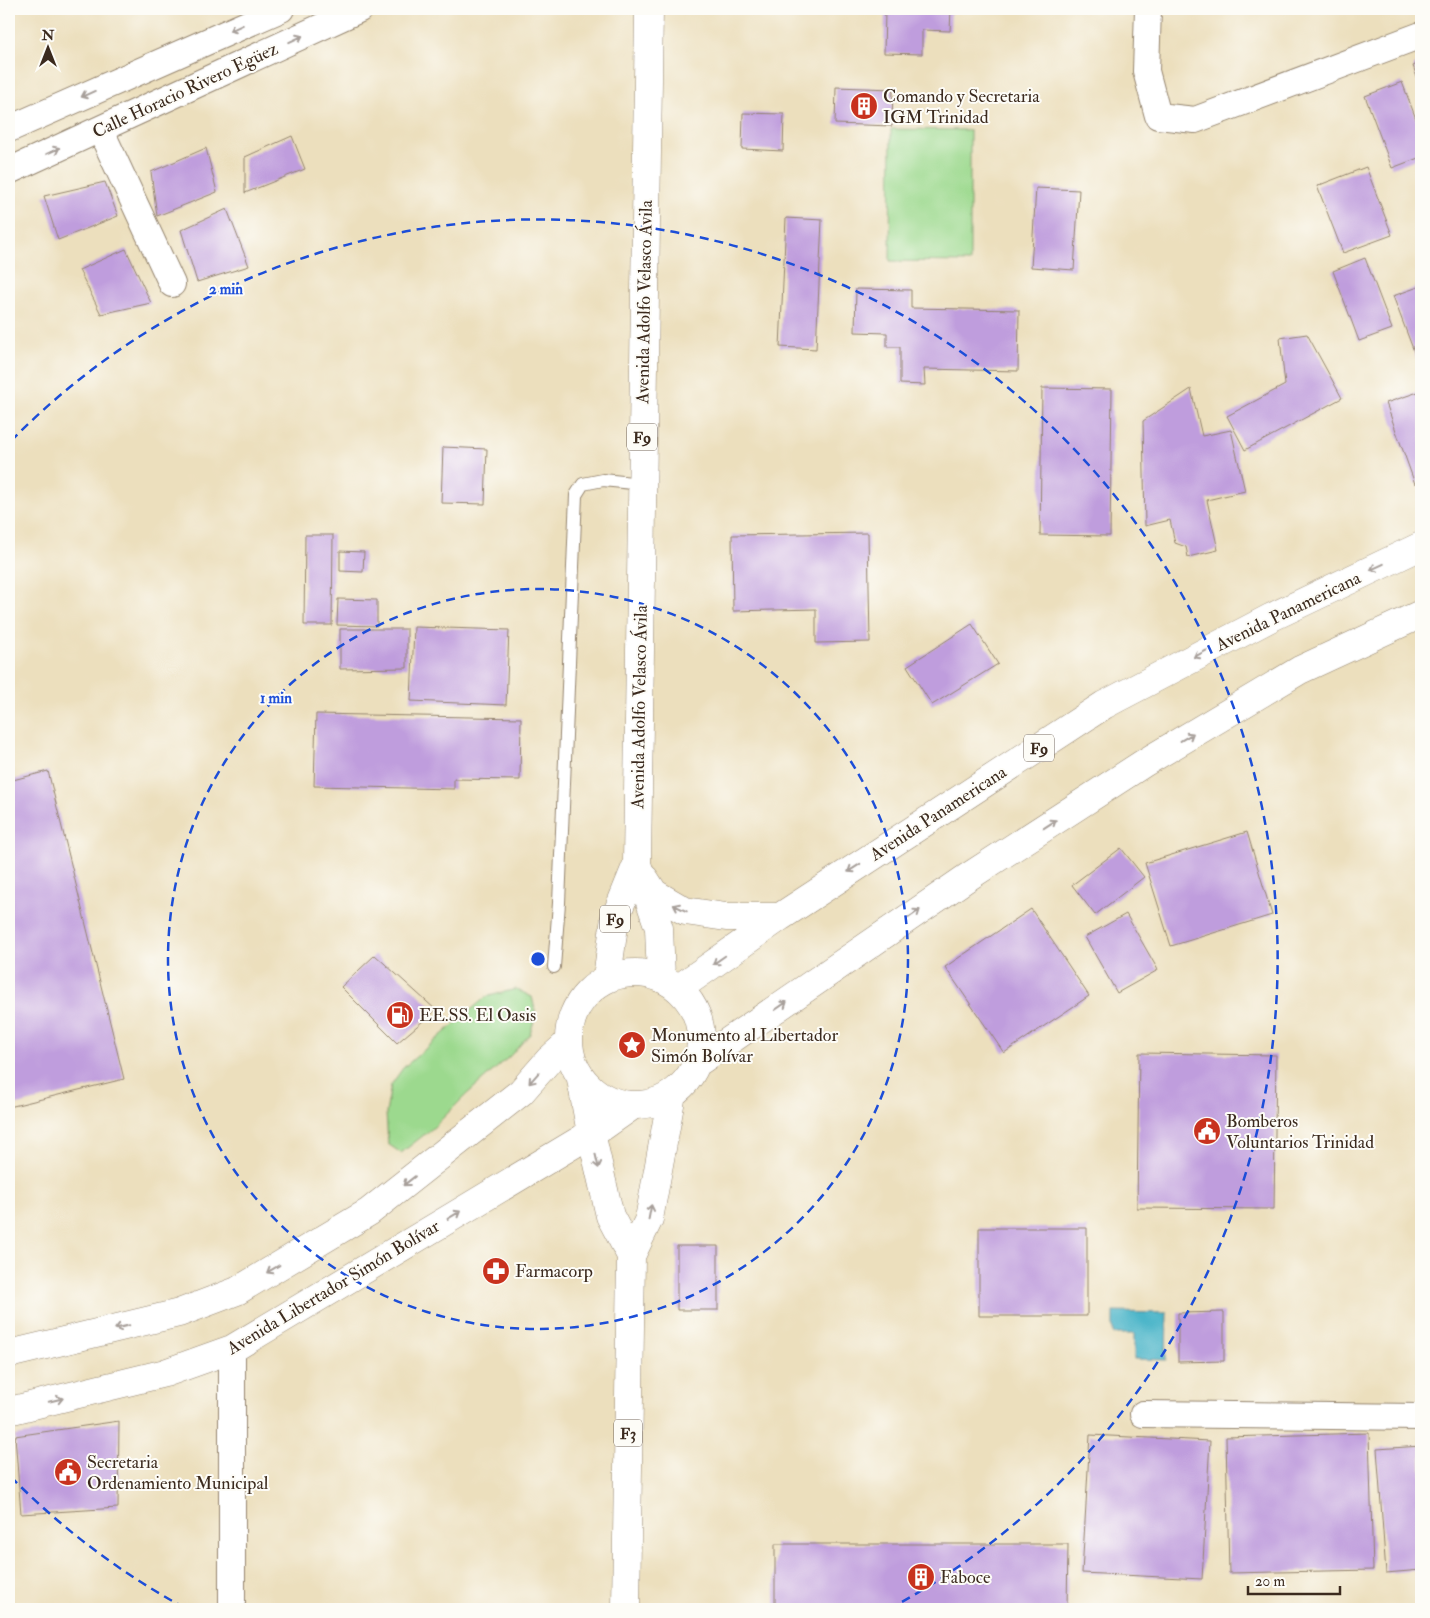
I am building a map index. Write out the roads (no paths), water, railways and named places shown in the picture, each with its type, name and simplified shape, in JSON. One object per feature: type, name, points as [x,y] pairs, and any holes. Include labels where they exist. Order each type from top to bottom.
[{"type":"main road","name":"Avenida Adolfo Velasco Ávila","points":[[648,9],[637,864],[659,928],[670,983]]},
{"type":"main road","name":"Avenida Panamericana","points":[[670,983],[780,917],[1104,705],[1270,618],[1421,546]]},
{"type":"main road","points":[[697,1063],[965,879],[1144,763],[1300,670],[1421,614]]},
{"type":"main road","name":"Avenida Adolfo Velasco Ávila","points":[[607,978],[615,918],[637,864]]},
{"type":"main road","points":[[637,864],[654,893],[685,911],[726,917],[780,917]]},
{"type":"main road","points":[[625,973],[644,973],[670,983],[692,1004],[700,1023],[702,1043],[697,1063],[687,1081],[672,1094],[653,1103],[632,1106],[613,1102],[595,1093],[581,1079],[572,1062],[568,1043],[570,1020],[581,999],[598,983],[607,978],[625,973]]},
{"type":"main road","points":[[9,1354],[179,1313],[237,1291],[369,1212],[521,1092],[549,1060],[568,1043]]},
{"type":"main road","name":"F3","points":[[581,1079],[610,1216],[631,1256]]},
{"type":"main road","name":"F3","points":[[626,1609],[631,1256],[649,1219],[672,1094]]},
{"type":"main road","name":"Avenida Libertador Simón Bolívar","points":[[9,1411],[165,1373],[232,1350],[591,1133],[632,1106]]},
{"type":"street","name":"Calle Horacio Rivero Egüez","points":[[9,129],[281,9]]},
{"type":"street","name":"Calle Horacio Rivero Egüez","points":[[13,170],[360,9]]},
{"type":"street","points":[[1148,9],[1146,71],[1158,116],[1195,120],[1421,35]]},
{"type":"street","points":[[100,130],[172,284]]},
{"type":"street","points":[[9,134],[13,170]]},
{"type":"street","points":[[232,1350],[232,1609]]},
{"type":"street","points":[[1143,1414],[1421,1417]]},
{"type":"lane","points":[[554,967],[559,903],[576,495],[583,484],[603,480],[642,484]]},
{"type":"water","points":[[1113,1312],[1167,1313],[1166,1360],[1134,1359],[1134,1334],[1113,1334]]},
{"type":"place","name":"Comando y Secretaria IGM Trinidad","points":[[864,106]]},
{"type":"place","name":"EE.SS. El Oasis","points":[[400,1015]]},
{"type":"place","name":"Monumento al Libertador Simón Bolívar","points":[[632,1045]]},
{"type":"place","name":"Bomberos Voluntarios Trinidad","points":[[1207,1131]]},
{"type":"place","name":"Farmacorp","points":[[496,1271]]},
{"type":"place","name":"Secretaria Ordenamiento Municipal","points":[[68,1472]]},
{"type":"place","name":"Faboce","points":[[921,1577]]}]
